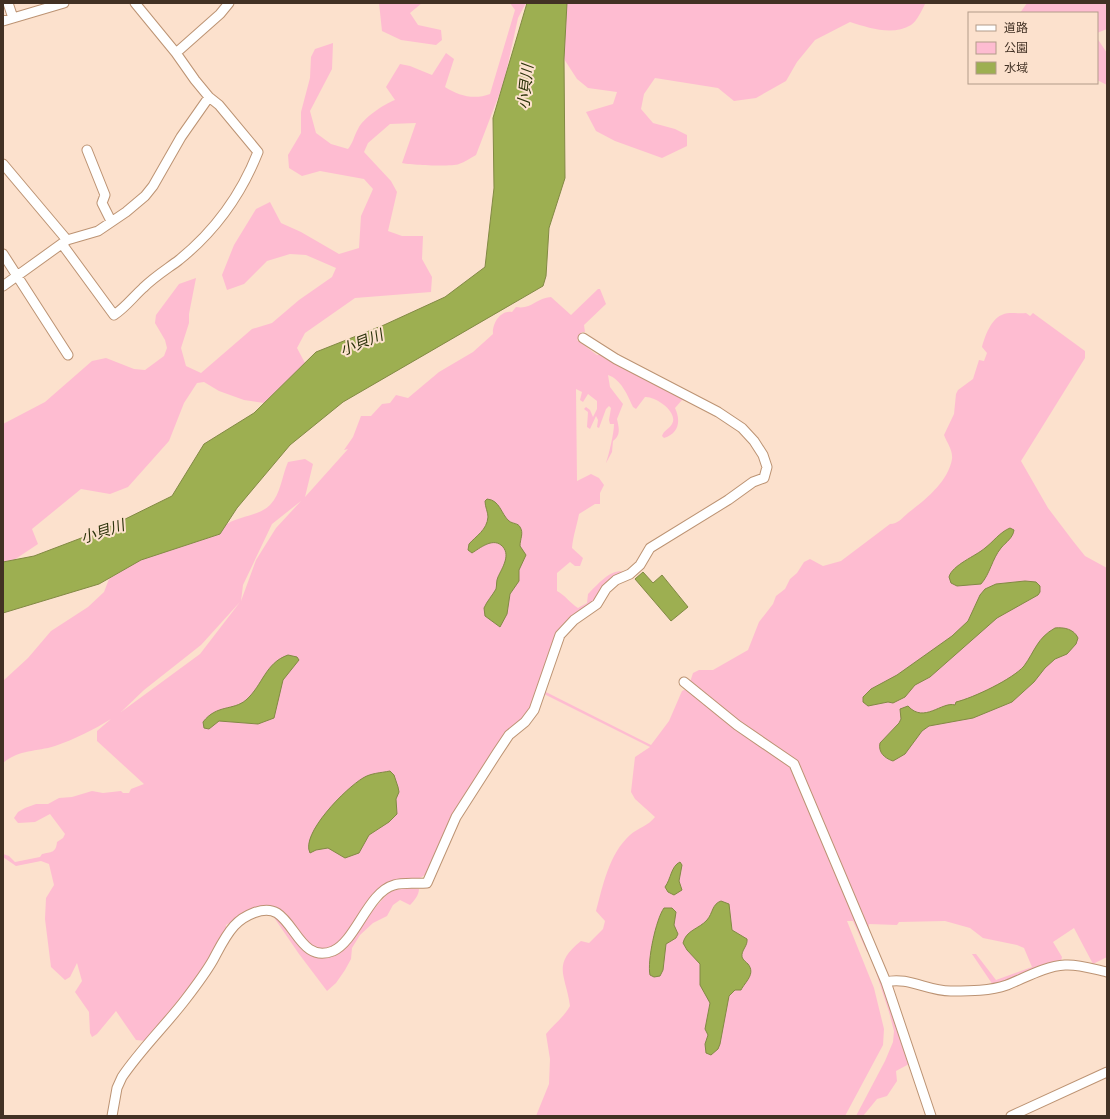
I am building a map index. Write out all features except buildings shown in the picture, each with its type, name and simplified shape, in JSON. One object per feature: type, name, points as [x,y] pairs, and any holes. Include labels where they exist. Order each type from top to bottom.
[{"type":"street","points":[[8,3],[13,18]]},
{"type":"street","points":[[3,21],[64,3]]},
{"type":"street","points":[[4,169],[64,242],[114,315],[123,309],[141,289],[179,260],[226,213],[236,199],[258,152],[219,105],[209,97],[176,53],[135,3]]},
{"type":"street","points":[[176,53],[214,20],[229,3]]},
{"type":"street","points":[[3,286],[64,242],[98,231],[126,212],[145,196],[153,186],[181,137],[209,97]]},
{"type":"street","points":[[87,150],[105,195],[102,203],[112,221]]},
{"type":"street","points":[[3,254],[68,356]]},
{"type":"street","points":[[112,1116],[117,1088],[122,1077],[185,1000],[229,933],[242,920],[260,911],[272,911],[278,913],[308,949],[314,952],[328,952],[343,944],[376,900],[387,888],[394,884],[427,883],[456,817],[497,752],[509,736],[525,722],[534,710],[560,635],[566,627],[592,609],[606,589],[616,580],[630,574],[640,565],[650,548],[728,500],[753,482],[764,478],[767,467],[763,455],[754,441],[742,428],[718,412],[616,359],[583,338]]},
{"type":"street","points":[[684,682],[737,725],[794,764],[886,982],[931,1116]]},
{"type":"street","points":[[886,982],[892,980],[910,982],[940,991],[951,991],[994,988],[1047,969],[1064,965],[1079,966],[1107,972]]},
{"type":"street","points":[[1011,1116],[1107,1072]]},
{"type":"green space","points":[[379,3],[422,3],[410,13],[418,25],[441,30],[442,40],[436,45],[401,40],[382,31]]},
{"type":"green space","points":[[510,3],[526,3],[518,18],[504,82],[476,155],[455,165],[402,163],[416,123],[390,124],[368,143],[364,152],[391,181],[397,192],[388,231],[402,236],[423,236],[422,259],[432,277],[431,292],[355,298],[305,333],[297,348],[305,363],[264,403],[244,400],[219,391],[204,382],[197,383],[184,403],[169,441],[128,487],[110,494],[81,489],[32,529],[38,544],[14,560],[3,562],[3,424],[45,402],[92,361],[106,358],[134,369],[145,370],[164,356],[167,348],[165,340],[155,323],[156,315],[179,284],[196,278],[189,314],[189,323],[181,348],[186,366],[201,373],[252,329],[272,323],[299,300],[332,277],[336,268],[306,255],[290,254],[267,261],[244,284],[227,290],[222,275],[234,245],[256,209],[270,202],[281,223],[301,232],[339,254],[359,248],[361,216],[373,189],[364,179],[320,171],[302,176],[289,168],[288,155],[301,133],[301,112],[310,78],[311,57],[315,49],[333,43],[332,69],[310,111],[316,133],[331,144],[348,149],[364,120],[380,108],[395,100],[386,87],[400,64],[410,66],[432,75],[446,53],[454,59],[445,87],[461,95],[472,97],[490,94],[515,10]]},
{"type":"green space","points":[[567,3],[925,4],[915,21],[911,25],[904,28],[897,30],[881,30],[850,22],[815,40],[797,62],[786,81],[756,98],[734,101],[718,88],[655,78],[644,94],[641,109],[653,123],[675,129],[687,135],[687,146],[662,158],[615,141],[596,131],[586,112],[613,104],[617,92],[588,88],[577,79],[564,59]]},
{"type":"green space","points":[[1027,3],[1107,3],[1107,29],[1098,33],[1098,12],[1021,12]]},
{"type":"green space","points":[[1098,40],[1107,53],[1107,85],[1098,80]]},
{"type":"green space","points":[[598,289],[600,289],[606,304],[584,325],[585,332],[582,332],[577,340],[597,355],[602,354],[693,403],[682,400],[675,408],[678,417],[676,430],[664,438],[662,436],[671,426],[673,419],[669,410],[660,402],[649,397],[645,397],[636,409],[633,407],[617,380],[608,375],[610,387],[623,404],[617,419],[619,428],[618,434],[616,439],[613,441],[612,452],[606,463],[614,428],[614,424],[610,424],[609,420],[611,408],[609,406],[606,409],[599,428],[597,427],[598,420],[596,416],[590,429],[587,427],[588,412],[584,409],[586,407],[590,410],[593,417],[597,409],[597,401],[588,394],[583,402],[580,400],[582,392],[576,389],[577,481],[591,474],[599,478],[604,485],[600,493],[600,504],[595,504],[579,514],[572,548],[583,558],[580,566],[575,566],[570,562],[557,573],[557,591],[578,608],[587,603],[588,594],[604,578],[614,572],[624,572],[596,599],[565,623],[559,631],[538,688],[651,745],[669,721],[682,691],[686,689],[697,699],[702,693],[690,682],[693,673],[699,670],[713,670],[748,650],[759,622],[773,604],[776,596],[785,589],[790,579],[797,573],[804,562],[810,559],[823,566],[841,561],[890,524],[900,520],[941,483],[950,467],[952,459],[951,450],[944,435],[954,414],[956,394],[958,390],[973,379],[979,360],[984,361],[987,353],[982,347],[992,323],[999,316],[1006,313],[1026,313],[1030,316],[1033,313],[1085,351],[1085,358],[1021,461],[1048,508],[1085,556],[1107,568],[1107,957],[1093,964],[1074,928],[1053,942],[1062,957],[1061,961],[993,985],[972,954],[976,954],[996,980],[1032,967],[1024,948],[1017,945],[983,938],[970,928],[945,921],[899,922],[897,925],[869,924],[869,951],[867,952],[853,921],[847,921],[874,988],[884,1029],[883,1045],[845,1116],[536,1116],[549,1084],[550,1059],[546,1034],[565,1014],[570,1006],[564,978],[563,964],[572,949],[581,941],[589,943],[603,929],[605,921],[596,911],[604,881],[612,861],[617,851],[630,835],[649,823],[655,817],[635,799],[631,792],[635,757],[650,747],[536,690],[536,696],[528,712],[491,753],[426,874],[416,879],[384,885],[342,940],[331,946],[322,948],[313,947],[298,935],[279,910],[233,921],[226,925],[226,934],[182,999],[146,1041],[136,1040],[116,1011],[97,1034],[92,1037],[90,1033],[89,1012],[75,992],[82,981],[77,963],[70,977],[65,980],[51,967],[45,919],[46,898],[54,885],[49,864],[41,861],[16,866],[3,857],[3,854],[9,856],[15,862],[40,857],[42,854],[54,850],[57,842],[63,838],[65,834],[50,814],[35,822],[18,823],[14,818],[18,812],[25,808],[36,804],[48,804],[59,798],[72,797],[92,791],[103,793],[121,791],[123,793],[129,793],[131,789],[144,784],[97,741],[97,731],[111,719],[91,731],[70,740],[48,748],[16,755],[3,763],[3,681],[28,658],[51,631],[88,607],[104,592],[109,579],[138,561],[220,534],[224,527],[232,521],[266,509],[274,501],[277,495],[288,462],[305,459],[313,464],[305,497],[348,449],[344,450],[353,437],[361,416],[371,416],[382,404],[390,403],[396,395],[408,398],[439,372],[473,352],[493,334],[495,322],[500,315],[512,312],[516,307],[526,307],[541,299],[551,297],[571,315]],"holes":[[[301,501],[276,528],[256,560],[241,601],[243,585],[272,524]],[[240,602],[200,654],[121,712],[144,690],[201,645]]]},
{"type":"green space","points":[[408,888],[419,889],[415,900],[410,905],[400,900],[393,905],[387,916],[373,923],[360,935],[352,948],[351,959],[345,970],[336,983],[327,991],[273,916],[275,915],[307,953],[318,957],[333,954],[390,891]]},
{"type":"green space","points":[[873,963],[882,978],[909,1064],[896,1071],[897,1081],[887,1096],[877,1099],[863,1116],[856,1116],[885,1061],[893,1042],[894,1031]]},
{"type":"water","name":"小貝川","points":[[527,3],[567,3],[564,59],[565,178],[549,228],[546,276],[543,286],[343,402],[290,445],[237,508],[220,534],[141,560],[99,584],[3,613],[3,562],[34,556],[105,529],[172,496],[204,444],[254,413],[316,352],[384,325],[445,297],[485,267],[494,188],[493,118]]},
{"type":"water","points":[[487,499],[495,502],[509,521],[519,526],[522,532],[520,546],[526,555],[519,570],[519,581],[510,594],[507,614],[500,627],[485,616],[484,608],[496,589],[497,578],[504,565],[506,553],[501,545],[497,543],[486,544],[472,553],[468,550],[469,544],[486,526],[488,515],[485,501]]},
{"type":"water","points":[[1010,528],[1014,530],[1012,535],[998,552],[987,576],[981,584],[957,586],[951,583],[949,577],[955,569],[988,546]]},
{"type":"water","points":[[643,572],[653,583],[662,575],[688,607],[671,621],[635,579]]},
{"type":"water","points":[[1025,581],[1036,582],[1040,586],[1040,592],[1038,595],[997,618],[930,677],[915,685],[905,697],[893,703],[888,702],[868,706],[863,702],[863,697],[871,689],[897,675],[952,636],[968,621],[980,595],[985,589],[996,584]]},
{"type":"water","points":[[1055,628],[1065,628],[1074,632],[1078,638],[1076,644],[1067,654],[1055,659],[1045,668],[1034,682],[1012,702],[973,718],[929,726],[922,731],[905,754],[893,761],[882,754],[880,743],[899,723],[901,719],[900,709],[908,706],[914,711],[926,713],[944,706],[955,705],[956,702],[972,697],[992,687],[1019,671],[1024,666],[1040,640]]},
{"type":"water","points":[[288,655],[297,657],[299,660],[283,680],[274,718],[258,724],[219,721],[209,729],[204,728],[203,722],[208,716],[219,710],[236,706],[246,700],[274,663]]},
{"type":"water","points":[[390,771],[394,775],[399,792],[396,799],[397,814],[389,822],[369,835],[359,853],[345,858],[328,848],[316,850],[310,853],[309,845],[312,835],[326,812],[336,801],[355,783],[366,776]]},
{"type":"water","points":[[680,862],[682,865],[679,881],[682,890],[674,895],[668,892],[665,887],[675,866]]},
{"type":"water","points":[[721,901],[729,904],[732,930],[747,939],[742,952],[742,957],[748,964],[751,971],[749,978],[741,990],[735,990],[729,996],[720,1044],[718,1049],[711,1055],[706,1053],[705,1044],[708,1035],[705,1029],[710,1003],[700,985],[700,964],[687,950],[683,943],[687,935],[707,920],[714,906]]},
{"type":"water","points":[[664,908],[672,908],[676,912],[674,925],[678,934],[676,938],[666,944],[663,970],[660,976],[654,977],[650,975],[649,969],[651,951],[655,930]]}]
